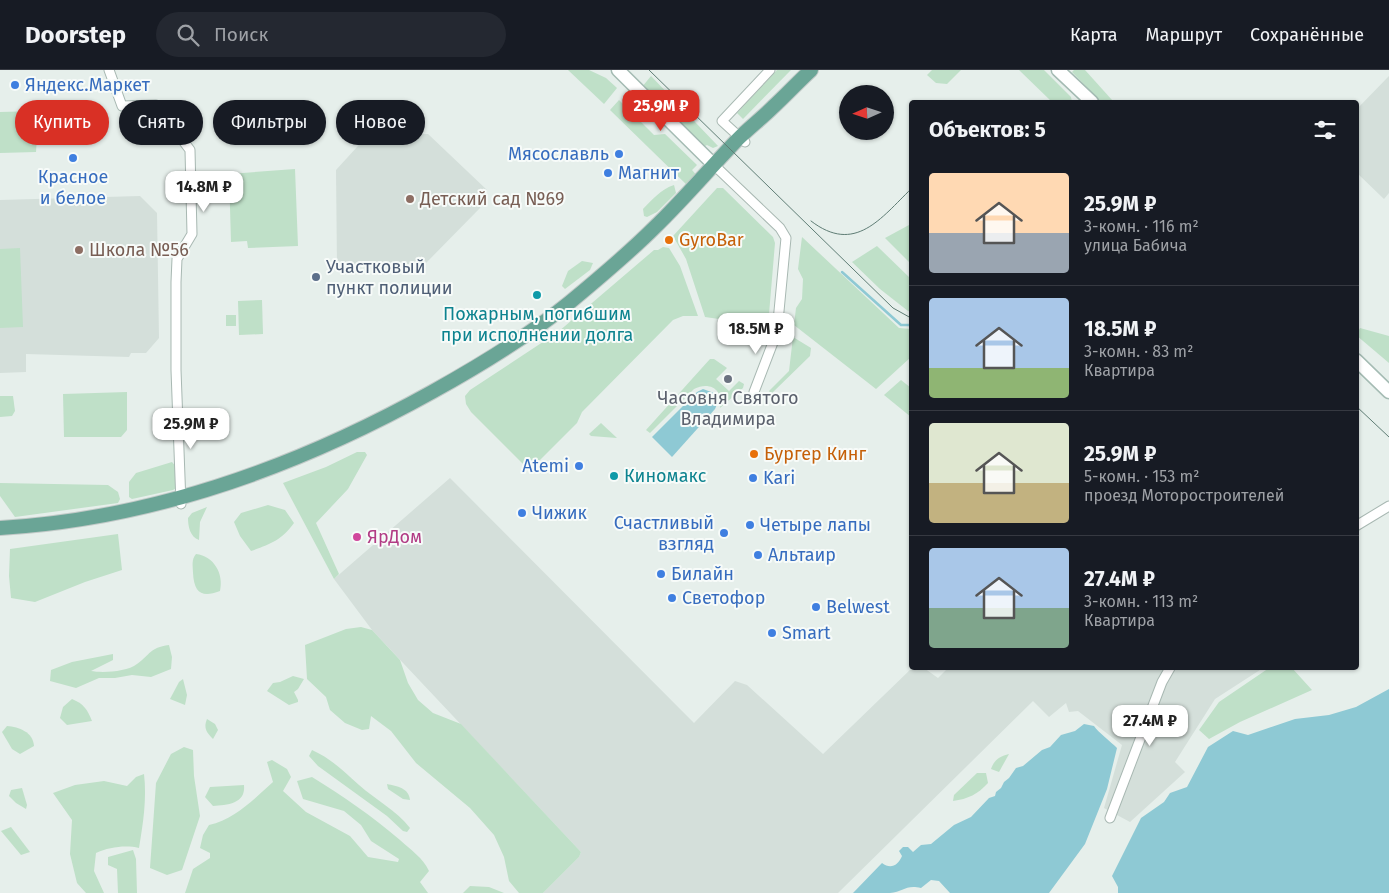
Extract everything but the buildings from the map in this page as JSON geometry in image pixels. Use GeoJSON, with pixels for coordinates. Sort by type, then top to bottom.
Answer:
{"type":"FeatureCollection","features":[{"type":"Feature","properties":{"kind":"main road"},"geometry":{"type":"LineString","coordinates":[[0,534],[68,527],[126,518],[180,501],[279,465],[322,448],[402,409],[490,358],[569,303],[656,227],[717,168],[811,70]]}},
{"type":"Feature","properties":{"kind":"main road"},"geometry":{"type":"LineString","coordinates":[[0,528],[79,519],[180,501]]}},
{"type":"Feature","properties":{"kind":"street"},"geometry":{"type":"LineString","coordinates":[[109,70],[122,106],[156,105],[190,150],[192,234],[177,259],[176,370],[180,501]]}},
{"type":"Feature","properties":{"kind":"street"},"geometry":{"type":"LineString","coordinates":[[618,70],[785,235],[786,246],[779,324],[774,344],[754,392]]}},
{"type":"Feature","properties":{"kind":"street"},"geometry":{"type":"LineString","coordinates":[[742,140],[722,121],[770,70]]}},
{"type":"Feature","properties":{"kind":"street"},"geometry":{"type":"LineString","coordinates":[[1058,70],[1090,100]]}},
{"type":"Feature","properties":{"kind":"street"},"geometry":{"type":"LineString","coordinates":[[1359,363],[1389,392]]}},
{"type":"Feature","properties":{"kind":"street"},"geometry":{"type":"LineString","coordinates":[[1359,524],[1389,506]]}},
{"type":"Feature","properties":{"kind":"street"},"geometry":{"type":"LineString","coordinates":[[1110,818],[1162,682],[1169,670]]}},
{"type":"Feature","properties":{"kind":"shaded area"},"geometry":{"type":"Polygon","coordinates":[[[1389,76],[1389,193],[1384,199],[1359,175],[1359,107],[1389,76]]]}},
{"type":"Feature","properties":{"kind":"shaded area","name":"Детский сад №69"},"geometry":{"type":"Polygon","coordinates":[[[425,134],[428,134],[487,190],[480,208],[425,264],[413,268],[337,265],[336,170],[359,145],[425,145],[425,134]]]}},
{"type":"Feature","properties":{"kind":"shaded area","name":"Школа №56"},"geometry":{"type":"Polygon","coordinates":[[[140,196],[157,213],[159,338],[146,353],[131,353],[129,357],[26,354],[26,372],[0,373],[0,200],[140,196]]]}},
{"type":"Feature","properties":{"kind":"shaded area"},"geometry":{"type":"Polygon","coordinates":[[[450,478],[694,723],[735,681],[747,685],[823,754],[910,670],[927,670],[938,678],[946,670],[1260,670],[1215,699],[1175,762],[1185,772],[1130,822],[1104,808],[1122,745],[1078,711],[1069,712],[1066,703],[1049,717],[1033,701],[838,893],[543,893],[579,857],[581,852],[372,630],[334,579],[450,478]]]}},
{"type":"Feature","properties":{"kind":"green space"},"geometry":{"type":"Polygon","coordinates":[[[568,70],[589,70],[606,78],[617,88],[604,104],[568,70]]]}},
{"type":"Feature","properties":{"kind":"green space"},"geometry":{"type":"Polygon","coordinates":[[[777,70],[791,70],[743,119],[737,113],[777,70]]]}},
{"type":"Feature","properties":{"kind":"green space"},"geometry":{"type":"Polygon","coordinates":[[[932,70],[961,70],[947,84],[936,83],[927,75],[932,70]]]}},
{"type":"Feature","properties":{"kind":"green space"},"geometry":{"type":"Polygon","coordinates":[[[1019,70],[1044,70],[1071,97],[1072,100],[1050,100],[1019,70]]]}},
{"type":"Feature","properties":{"kind":"green space"},"geometry":{"type":"Polygon","coordinates":[[[1074,70],[1085,70],[1112,100],[1099,100],[1072,72],[1074,70]]]}},
{"type":"Feature","properties":{"kind":"green space"},"geometry":{"type":"Polygon","coordinates":[[[651,76],[718,146],[713,148],[707,145],[703,147],[642,87],[651,76]]]}},
{"type":"Feature","properties":{"kind":"green space"},"geometry":{"type":"Polygon","coordinates":[[[619,100],[654,135],[665,134],[697,165],[692,170],[699,178],[690,188],[610,110],[619,100]]]}},
{"type":"Feature","properties":{"kind":"green space"},"geometry":{"type":"Polygon","coordinates":[[[0,112],[15,112],[15,145],[36,145],[36,152],[0,153],[0,112]]]}},
{"type":"Feature","properties":{"kind":"green space"},"geometry":{"type":"Polygon","coordinates":[[[295,169],[298,246],[248,248],[247,241],[231,242],[229,174],[295,169]]]}},
{"type":"Feature","properties":{"kind":"green space"},"geometry":{"type":"Polygon","coordinates":[[[674,185],[676,193],[657,212],[647,217],[644,216],[643,209],[661,192],[674,185]]]}},
{"type":"Feature","properties":{"kind":"green space"},"geometry":{"type":"Polygon","coordinates":[[[717,188],[723,188],[773,237],[775,243],[768,326],[705,317],[686,259],[673,236],[717,188]]]}},
{"type":"Feature","properties":{"kind":"green space"},"geometry":{"type":"Polygon","coordinates":[[[909,225],[909,262],[885,238],[909,225]]]}},
{"type":"Feature","properties":{"kind":"green space"},"geometry":{"type":"Polygon","coordinates":[[[802,237],[899,328],[909,329],[909,359],[876,389],[794,325],[796,308],[802,299],[803,279],[798,269],[802,237]]]}},
{"type":"Feature","properties":{"kind":"green space"},"geometry":{"type":"Polygon","coordinates":[[[877,246],[909,277],[909,311],[880,289],[852,262],[877,246]]]}},
{"type":"Feature","properties":{"kind":"green space"},"geometry":{"type":"Polygon","coordinates":[[[663,247],[669,248],[680,266],[698,316],[683,316],[673,320],[582,412],[577,423],[532,468],[528,469],[471,412],[466,404],[465,396],[470,390],[558,332],[654,250],[663,247]]]}},
{"type":"Feature","properties":{"kind":"green space"},"geometry":{"type":"Polygon","coordinates":[[[20,248],[23,327],[0,328],[0,249],[20,248]]]}},
{"type":"Feature","properties":{"kind":"green space"},"geometry":{"type":"Polygon","coordinates":[[[582,261],[593,263],[590,270],[565,289],[562,286],[568,271],[582,261]]]}},
{"type":"Feature","properties":{"kind":"green space"},"geometry":{"type":"Polygon","coordinates":[[[262,300],[263,334],[239,335],[238,301],[262,300]]]}},
{"type":"Feature","properties":{"kind":"green space"},"geometry":{"type":"Polygon","coordinates":[[[226,315],[236,315],[236,326],[226,326],[226,315]]]}},
{"type":"Feature","properties":{"kind":"green space"},"geometry":{"type":"Polygon","coordinates":[[[1360,328],[1389,336],[1389,363],[1359,338],[1360,328]]]}},
{"type":"Feature","properties":{"kind":"green space"},"geometry":{"type":"Polygon","coordinates":[[[793,337],[811,348],[810,356],[771,394],[769,391],[789,371],[793,337]]]}},
{"type":"Feature","properties":{"kind":"green space"},"geometry":{"type":"Polygon","coordinates":[[[710,359],[714,359],[727,368],[716,379],[729,391],[739,381],[744,384],[743,388],[720,408],[720,396],[714,389],[705,386],[694,389],[650,433],[646,430],[710,359]]]}},
{"type":"Feature","properties":{"kind":"green space"},"geometry":{"type":"Polygon","coordinates":[[[901,380],[909,386],[909,415],[884,395],[901,380]]]}},
{"type":"Feature","properties":{"kind":"green space"},"geometry":{"type":"Polygon","coordinates":[[[127,392],[127,430],[121,437],[64,437],[63,394],[127,392]]]}},
{"type":"Feature","properties":{"kind":"green space"},"geometry":{"type":"Polygon","coordinates":[[[0,396],[13,396],[15,411],[12,416],[0,417],[0,396]]]}},
{"type":"Feature","properties":{"kind":"green space"},"geometry":{"type":"Polygon","coordinates":[[[601,423],[617,438],[591,436],[589,434],[601,423]]]}},
{"type":"Feature","properties":{"kind":"green space"},"geometry":{"type":"Polygon","coordinates":[[[357,452],[365,452],[367,455],[348,489],[316,523],[339,574],[334,579],[283,483],[326,467],[357,452]]]}},
{"type":"Feature","properties":{"kind":"green space"},"geometry":{"type":"Polygon","coordinates":[[[172,462],[177,468],[176,488],[132,499],[129,497],[129,482],[136,473],[172,462]]]}},
{"type":"Feature","properties":{"kind":"green space"},"geometry":{"type":"Polygon","coordinates":[[[0,483],[108,485],[118,492],[120,499],[118,503],[15,517],[0,496],[0,483]]]}},
{"type":"Feature","properties":{"kind":"green space"},"geometry":{"type":"Polygon","coordinates":[[[268,505],[285,510],[294,523],[280,538],[251,551],[240,536],[234,522],[241,513],[268,505]]]}},
{"type":"Feature","properties":{"kind":"green space"},"geometry":{"type":"Polygon","coordinates":[[[207,507],[200,522],[199,540],[196,539],[189,528],[188,518],[192,513],[207,507]]]}},
{"type":"Feature","properties":{"kind":"green space"},"geometry":{"type":"Polygon","coordinates":[[[118,534],[122,570],[85,582],[35,602],[11,598],[9,576],[10,549],[118,534]]]}},
{"type":"Feature","properties":{"kind":"green space"},"geometry":{"type":"Polygon","coordinates":[[[196,554],[202,555],[213,562],[219,572],[220,591],[204,594],[197,589],[193,565],[193,559],[196,554]]]}},
{"type":"Feature","properties":{"kind":"green space"},"geometry":{"type":"Polygon","coordinates":[[[361,627],[372,630],[400,660],[408,683],[418,700],[433,713],[461,724],[581,852],[579,857],[543,893],[519,893],[509,881],[504,857],[494,835],[470,808],[416,763],[391,731],[371,716],[369,729],[362,730],[345,723],[330,710],[326,697],[307,679],[305,645],[346,629],[361,627]]]}},
{"type":"Feature","properties":{"kind":"green space"},"geometry":{"type":"Polygon","coordinates":[[[169,645],[172,657],[171,669],[151,677],[132,675],[99,678],[76,688],[50,681],[51,670],[72,662],[113,654],[113,660],[91,671],[108,672],[127,669],[133,667],[154,650],[169,645]]]}},
{"type":"Feature","properties":{"kind":"green space"},"geometry":{"type":"Polygon","coordinates":[[[1266,670],[1294,670],[1312,690],[1240,722],[1209,739],[1199,730],[1219,702],[1266,670]]]}},
{"type":"Feature","properties":{"kind":"green space"},"geometry":{"type":"Polygon","coordinates":[[[293,676],[304,679],[294,692],[298,702],[289,705],[267,691],[273,683],[293,676]]]}},
{"type":"Feature","properties":{"kind":"green space"},"geometry":{"type":"Polygon","coordinates":[[[183,679],[187,695],[185,705],[170,699],[179,682],[183,679]]]}},
{"type":"Feature","properties":{"kind":"green space"},"geometry":{"type":"Polygon","coordinates":[[[72,699],[85,707],[92,721],[67,725],[60,718],[63,707],[72,699]]]}},
{"type":"Feature","properties":{"kind":"green space"},"geometry":{"type":"Polygon","coordinates":[[[207,719],[215,724],[218,730],[213,739],[206,730],[207,719]]]}},
{"type":"Feature","properties":{"kind":"green space"},"geometry":{"type":"Polygon","coordinates":[[[7,726],[25,731],[31,737],[34,746],[20,754],[12,749],[2,732],[7,726]]]}},
{"type":"Feature","properties":{"kind":"green space"},"geometry":{"type":"Polygon","coordinates":[[[184,747],[193,750],[194,776],[200,816],[182,870],[167,875],[150,868],[156,783],[171,754],[184,747]]]}},
{"type":"Feature","properties":{"kind":"green space"},"geometry":{"type":"Polygon","coordinates":[[[312,750],[331,761],[399,816],[410,828],[407,832],[403,831],[387,816],[318,766],[309,756],[312,750]]]}},
{"type":"Feature","properties":{"kind":"green space"},"geometry":{"type":"Polygon","coordinates":[[[1009,754],[999,772],[991,769],[998,759],[1009,754]]]}},
{"type":"Feature","properties":{"kind":"green space"},"geometry":{"type":"Polygon","coordinates":[[[272,760],[287,769],[291,777],[283,791],[306,812],[350,836],[368,857],[398,862],[399,859],[371,841],[361,825],[344,811],[303,799],[297,781],[312,777],[335,791],[400,840],[420,858],[429,871],[420,882],[428,893],[185,893],[193,869],[210,858],[210,853],[200,848],[203,835],[209,825],[236,813],[273,782],[267,762],[272,760]]]}},
{"type":"Feature","properties":{"kind":"green space"},"geometry":{"type":"Polygon","coordinates":[[[977,773],[986,773],[988,783],[972,795],[953,801],[954,795],[977,773]]]}},
{"type":"Feature","properties":{"kind":"green space"},"geometry":{"type":"Polygon","coordinates":[[[144,774],[145,802],[139,848],[118,847],[96,853],[94,871],[104,893],[86,893],[77,883],[70,854],[72,820],[53,793],[75,785],[104,781],[127,786],[136,777],[144,774]]]}},
{"type":"Feature","properties":{"kind":"green space"},"geometry":{"type":"Polygon","coordinates":[[[387,784],[405,790],[410,800],[403,799],[388,789],[387,784]]]}},
{"type":"Feature","properties":{"kind":"green space"},"geometry":{"type":"Polygon","coordinates":[[[244,785],[244,791],[239,800],[229,804],[213,806],[205,797],[210,787],[244,785]]]}},
{"type":"Feature","properties":{"kind":"green space"},"geometry":{"type":"Polygon","coordinates":[[[22,788],[27,805],[26,809],[9,796],[11,790],[22,788]]]}},
{"type":"Feature","properties":{"kind":"green space"},"geometry":{"type":"Polygon","coordinates":[[[11,827],[30,852],[21,855],[1,831],[11,827]]]}},
{"type":"Feature","properties":{"kind":"green space"},"geometry":{"type":"Polygon","coordinates":[[[133,850],[136,859],[137,893],[118,893],[117,869],[108,865],[108,857],[133,850]]]}},
{"type":"Feature","properties":{"kind":"green space"},"geometry":{"type":"Polygon","coordinates":[[[470,886],[489,887],[504,893],[463,893],[470,886]]]}},
{"type":"Feature","properties":{"kind":"water"},"geometry":{"type":"Polygon","coordinates":[[[703,389],[714,393],[717,405],[672,457],[652,437],[697,392],[703,389]]]}},
{"type":"Feature","properties":{"kind":"water"},"geometry":{"type":"Polygon","coordinates":[[[1389,689],[1389,893],[1118,893],[1118,887],[1112,876],[1141,818],[1164,802],[1170,793],[1187,787],[1208,747],[1233,731],[1248,735],[1295,719],[1329,715],[1356,707],[1389,689]]]}},
{"type":"Feature","properties":{"kind":"water"},"geometry":{"type":"Polygon","coordinates":[[[1084,724],[1094,726],[1117,748],[1107,789],[1085,844],[1049,893],[950,893],[939,881],[931,880],[921,888],[912,887],[890,893],[853,893],[882,863],[894,866],[902,856],[899,851],[903,847],[908,847],[913,852],[921,845],[931,844],[954,825],[971,817],[989,798],[995,796],[996,792],[1016,768],[1023,766],[1042,750],[1050,747],[1061,735],[1075,731],[1084,724]]]}},
{"type":"Feature","properties":{"kind":"waterway"},"geometry":{"type":"LineString","coordinates":[[842,272],[901,325],[909,325]]}},
{"type":"Feature","properties":{"kind":"tram line"},"geometry":{"type":"LineString","coordinates":[[649,70],[893,308],[909,317]]}},
{"type":"Feature","properties":{"kind":"tram line"},"geometry":{"type":"LineString","coordinates":[[811,221],[827,231],[841,234],[854,233],[866,229],[878,221],[909,191]]}},
{"type":"Feature","properties":{"kind":"tram line"},"geometry":{"type":"LineString","coordinates":[[1359,409],[1389,437]]}},
{"type":"Feature","properties":{"kind":"place","name":"Яндекс.Маркет"},"geometry":{"type":"Point","coordinates":[15,85]}},
{"type":"Feature","properties":{"kind":"place","name":"Мясославль"},"geometry":{"type":"Point","coordinates":[619,154]}},
{"type":"Feature","properties":{"kind":"place","name":"Красное и белое"},"geometry":{"type":"Point","coordinates":[73,158]}},
{"type":"Feature","properties":{"kind":"place","name":"Магнит"},"geometry":{"type":"Point","coordinates":[608,173]}},
{"type":"Feature","properties":{"kind":"place","name":"Детский сад №69"},"geometry":{"type":"Point","coordinates":[410,199]}},
{"type":"Feature","properties":{"kind":"place","name":"GyroBar"},"geometry":{"type":"Point","coordinates":[669,240]}},
{"type":"Feature","properties":{"kind":"place","name":"Школа №56"},"geometry":{"type":"Point","coordinates":[79,250]}},
{"type":"Feature","properties":{"kind":"place","name":"Участковый пункт полиции"},"geometry":{"type":"Point","coordinates":[316,277]}},
{"type":"Feature","properties":{"kind":"place","name":"Пожарным, погибшим при исполнении долга"},"geometry":{"type":"Point","coordinates":[537,295]}},
{"type":"Feature","properties":{"kind":"place","name":"Часовня Святого Владимира"},"geometry":{"type":"Point","coordinates":[728,379]}},
{"type":"Feature","properties":{"kind":"place","name":"Бургер Кинг"},"geometry":{"type":"Point","coordinates":[754,454]}},
{"type":"Feature","properties":{"kind":"place","name":"Atemi"},"geometry":{"type":"Point","coordinates":[579,466]}},
{"type":"Feature","properties":{"kind":"place","name":"Киномакс"},"geometry":{"type":"Point","coordinates":[614,476]}},
{"type":"Feature","properties":{"kind":"place","name":"Kari"},"geometry":{"type":"Point","coordinates":[753,478]}},
{"type":"Feature","properties":{"kind":"place","name":"Чижик"},"geometry":{"type":"Point","coordinates":[522,513]}},
{"type":"Feature","properties":{"kind":"place","name":"Четыре лапы"},"geometry":{"type":"Point","coordinates":[750,525]}},
{"type":"Feature","properties":{"kind":"place","name":"Счастливый взгляд"},"geometry":{"type":"Point","coordinates":[724,533]}},
{"type":"Feature","properties":{"kind":"place","name":"ЯрДом"},"geometry":{"type":"Point","coordinates":[357,537]}},
{"type":"Feature","properties":{"kind":"place","name":"Альтаир"},"geometry":{"type":"Point","coordinates":[758,555]}},
{"type":"Feature","properties":{"kind":"place","name":"Билайн"},"geometry":{"type":"Point","coordinates":[661,574]}},
{"type":"Feature","properties":{"kind":"place","name":"Светофор"},"geometry":{"type":"Point","coordinates":[672,598]}},
{"type":"Feature","properties":{"kind":"place","name":"Belwest"},"geometry":{"type":"Point","coordinates":[816,607]}},
{"type":"Feature","properties":{"kind":"place","name":"Smart"},"geometry":{"type":"Point","coordinates":[772,633]}}]}
